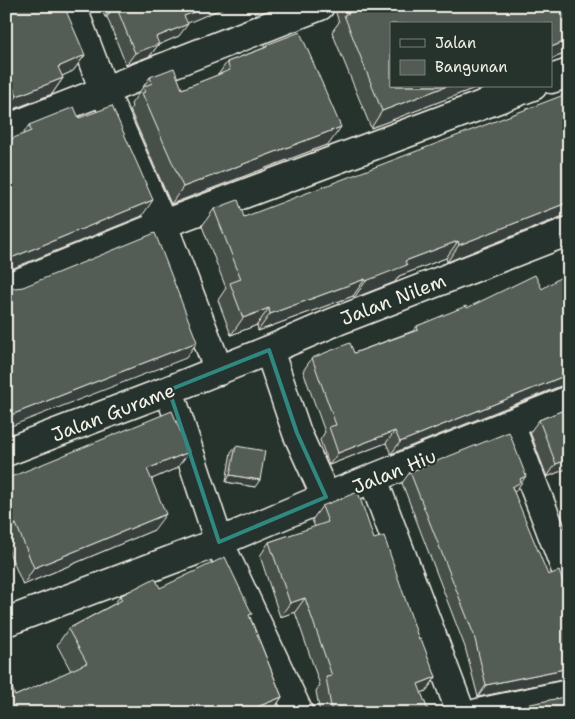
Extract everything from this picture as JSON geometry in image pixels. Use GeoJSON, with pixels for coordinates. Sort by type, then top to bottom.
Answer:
{"type":"FeatureCollection","features":[{"type":"Feature","properties":{"kind":"street"},"geometry":{"type":"LineString","coordinates":[[72,6],[104,91],[163,225],[219,371]]}},
{"type":"Feature","properties":{"kind":"street"},"geometry":{"type":"LineString","coordinates":[[6,130],[320,6]]}},
{"type":"Feature","properties":{"kind":"street"},"geometry":{"type":"LineString","coordinates":[[552,79],[569,73]]}},
{"type":"Feature","properties":{"kind":"street"},"geometry":{"type":"LineString","coordinates":[[6,288],[163,225],[528,88]]}},
{"type":"Feature","properties":{"kind":"street","name":"Jalan Nilem"},"geometry":{"type":"LineString","coordinates":[[219,371],[332,323],[569,232]]}},
{"type":"Feature","properties":{"kind":"street"},"geometry":{"type":"LineString","coordinates":[[269,350],[297,433],[326,497]]}},
{"type":"Feature","properties":{"kind":"street","name":"Jalan Gurame"},"geometry":{"type":"LineString","coordinates":[[6,452],[219,371]]}},
{"type":"Feature","properties":{"kind":"street"},"geometry":{"type":"LineString","coordinates":[[169,390],[219,542],[299,713]]}},
{"type":"Feature","properties":{"kind":"street","name":"Jalan Hiu"},"geometry":{"type":"LineString","coordinates":[[219,542],[569,400]]}},
{"type":"Feature","properties":{"kind":"street"},"geometry":{"type":"LineString","coordinates":[[510,424],[569,578]]}},
{"type":"Feature","properties":{"kind":"street"},"geometry":{"type":"LineString","coordinates":[[373,479],[462,713]]}},
{"type":"Feature","properties":{"kind":"street"},"geometry":{"type":"LineString","coordinates":[[6,622],[219,542]]}},
{"type":"Feature","properties":{"kind":"street"},"geometry":{"type":"LineString","coordinates":[[478,713],[569,694]]}},
{"type":"Feature","properties":{"kind":"highlighted area"},"geometry":{"type":"Polygon","coordinates":[[[269,350],[297,433],[326,497],[219,542],[169,390],[269,350]]]}},
{"type":"Feature","properties":{"kind":"building"},"geometry":{"type":"Polygon","coordinates":[[[6,6],[64,6],[85,55],[58,67],[63,78],[17,96],[6,72],[6,6]]]}},
{"type":"Feature","properties":{"kind":"building"},"geometry":{"type":"Polygon","coordinates":[[[116,6],[208,6],[184,16],[188,24],[156,37],[159,44],[135,53],[116,6]]]}},
{"type":"Feature","properties":{"kind":"building"},"geometry":{"type":"Polygon","coordinates":[[[352,6],[569,6],[569,40],[552,47],[552,22],[390,22],[390,88],[442,88],[382,111],[344,15],[354,11],[352,6]]]}},
{"type":"Feature","properties":{"kind":"building"},"geometry":{"type":"Polygon","coordinates":[[[300,32],[341,127],[183,187],[142,93],[145,92],[143,87],[152,83],[150,77],[174,68],[182,89],[230,70],[227,62],[300,32]]]}},
{"type":"Feature","properties":{"kind":"building"},"geometry":{"type":"Polygon","coordinates":[[[569,93],[569,202],[459,245],[458,241],[405,261],[407,265],[366,281],[365,279],[270,314],[269,308],[243,318],[230,283],[241,279],[214,209],[238,200],[244,217],[569,93]]]}},
{"type":"Feature","properties":{"kind":"building"},"geometry":{"type":"Polygon","coordinates":[[[112,106],[153,200],[11,258],[6,262],[6,141],[31,131],[29,125],[74,107],[79,118],[112,106]]]}},
{"type":"Feature","properties":{"kind":"building"},"geometry":{"type":"Polygon","coordinates":[[[155,233],[197,342],[6,417],[6,282],[15,288],[23,287],[155,233]]]}},
{"type":"Feature","properties":{"kind":"building"},"geometry":{"type":"Polygon","coordinates":[[[569,272],[569,374],[400,442],[395,431],[338,453],[329,427],[336,425],[312,358],[350,343],[354,353],[418,330],[417,326],[466,306],[467,308],[535,275],[542,289],[569,272]]]}},
{"type":"Feature","properties":{"kind":"building"},"geometry":{"type":"Polygon","coordinates":[[[569,408],[569,459],[556,464],[539,420],[569,408]]]}},
{"type":"Feature","properties":{"kind":"building"},"geometry":{"type":"Polygon","coordinates":[[[172,411],[189,452],[147,469],[166,514],[34,568],[16,524],[6,527],[6,479],[172,411]]]}},
{"type":"Feature","properties":{"kind":"building"},"geometry":{"type":"Polygon","coordinates":[[[509,432],[526,476],[520,479],[521,482],[512,487],[548,575],[559,571],[569,598],[569,668],[486,685],[474,635],[410,472],[509,432]]]}},
{"type":"Feature","properties":{"kind":"building"},"geometry":{"type":"Polygon","coordinates":[[[236,446],[265,451],[260,480],[230,475],[236,446]]]}},
{"type":"Feature","properties":{"kind":"building"},"geometry":{"type":"Polygon","coordinates":[[[358,492],[374,539],[384,536],[419,640],[421,639],[436,677],[418,684],[429,713],[332,713],[326,677],[332,676],[305,598],[290,603],[269,542],[328,522],[322,506],[358,492]]]}},
{"type":"Feature","properties":{"kind":"building"},"geometry":{"type":"Polygon","coordinates":[[[225,557],[252,614],[249,615],[282,697],[242,713],[6,713],[6,671],[15,696],[87,663],[68,629],[122,600],[120,596],[155,578],[160,588],[225,557]]]}},
{"type":"Feature","properties":{"kind":"building"},"geometry":{"type":"Polygon","coordinates":[[[569,696],[569,713],[497,713],[497,711],[569,696]]]}}]}
